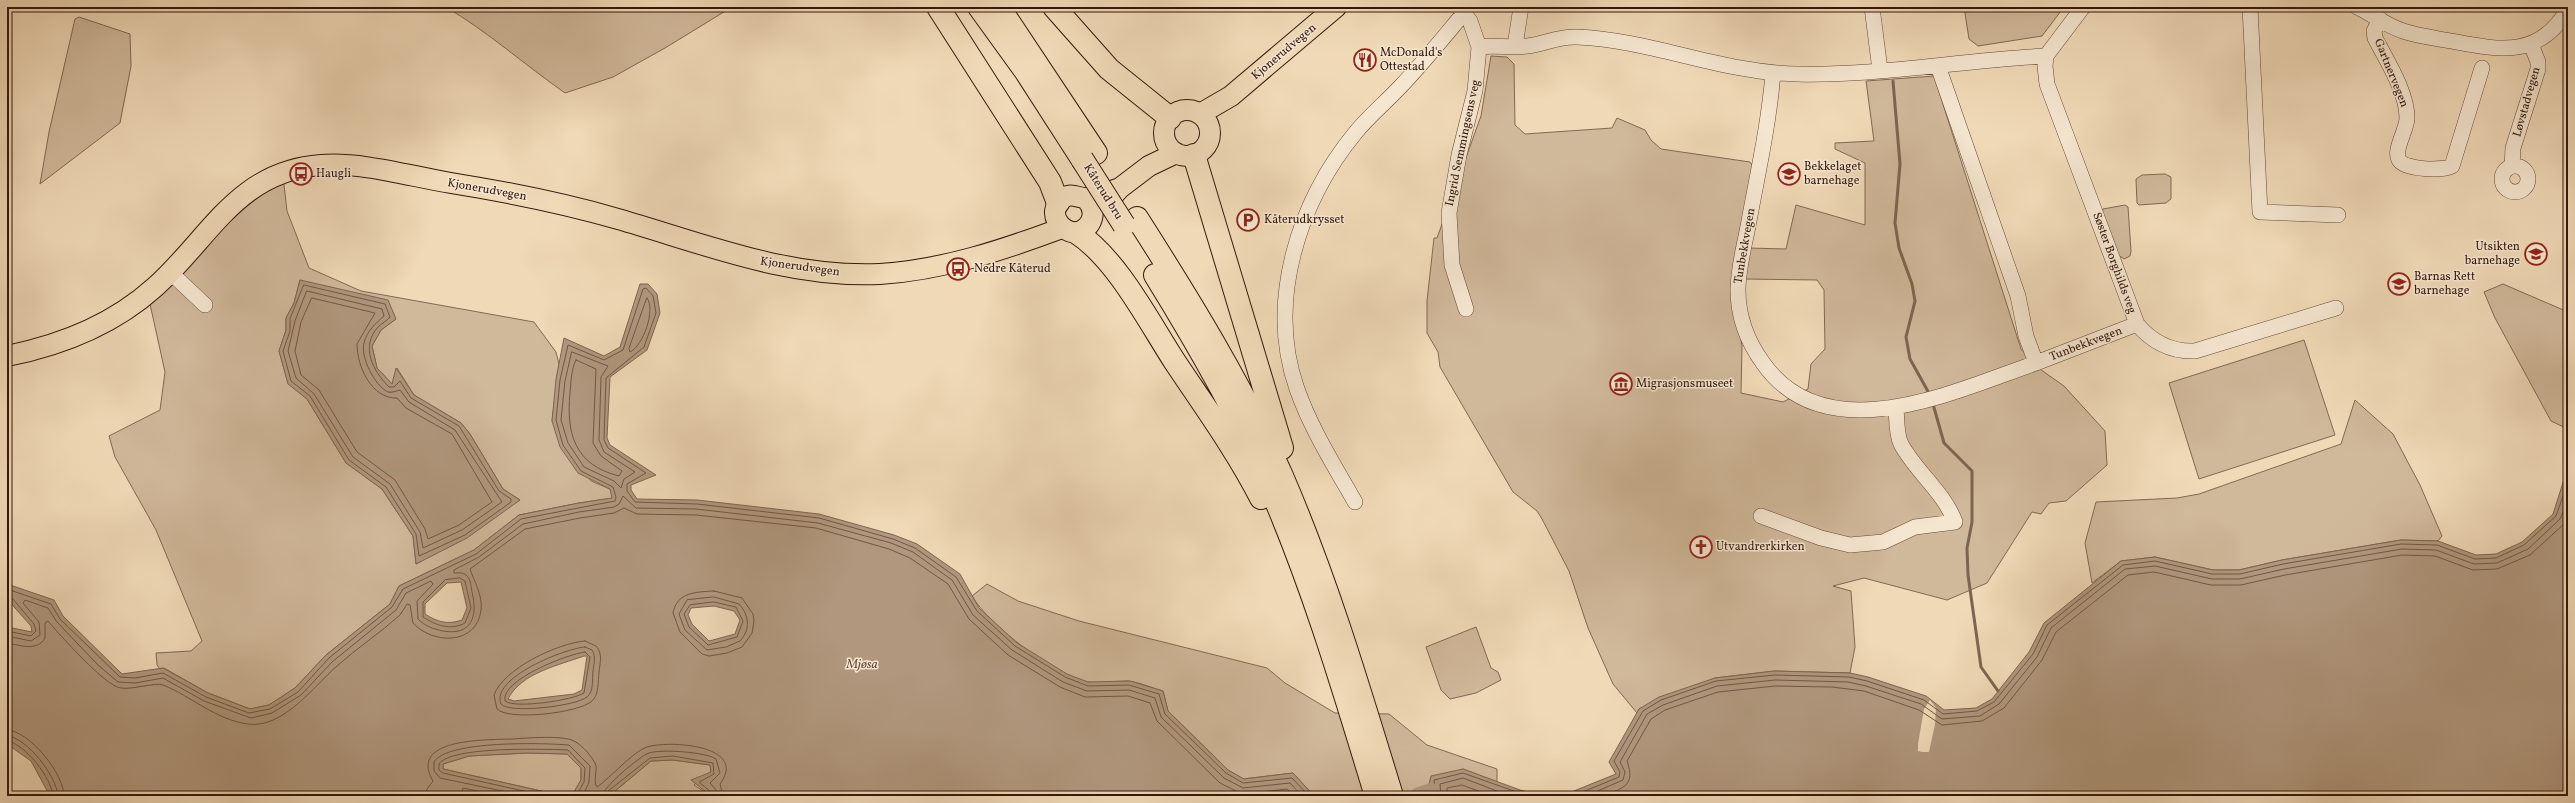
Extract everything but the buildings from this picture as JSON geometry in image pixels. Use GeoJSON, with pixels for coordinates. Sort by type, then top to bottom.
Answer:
{"type":"FeatureCollection","features":[{"type":"Feature","properties":{"kind":"highway"},"geometry":{"type":"LineString","coordinates":[[938,7],[1050,182],[1063,220],[1098,249],[1118,274],[1244,468],[1308,560],[1345,644],[1377,783],[1392,796]]}},
{"type":"Feature","properties":{"kind":"highway"},"geometry":{"type":"LineString","coordinates":[[980,7],[1089,156]]}},
{"type":"Feature","properties":{"kind":"highway"},"geometry":{"type":"LineString","coordinates":[[999,7],[1089,156]]}},
{"type":"Feature","properties":{"kind":"highway"},"geometry":{"type":"LineString","coordinates":[[1054,7],[1109,69],[1170,118]]}},
{"type":"Feature","properties":{"kind":"highway"},"geometry":{"type":"LineString","coordinates":[[1178,149],[1293,480],[1308,560]]}},
{"type":"Feature","properties":{"kind":"highway","name":"Kåterud bru"},"geometry":{"type":"LineString","coordinates":[[1089,156],[1130,222],[1209,335],[1244,397],[1281,475],[1308,560]]}},
{"type":"Feature","properties":{"kind":"main road","name":"Kjonerudvegen"},"geometry":{"type":"LineString","coordinates":[[1090,207],[1120,188],[1149,166],[1178,149],[1207,145],[1210,132],[1204,119],[1336,7]]}},
{"type":"Feature","properties":{"kind":"main road"},"geometry":{"type":"LineString","coordinates":[[1178,149],[1164,132],[1170,118],[1175,114],[1188,110],[1204,119]]}},
{"type":"Feature","properties":{"kind":"main road","name":"Kjonerudvegen"},"geometry":{"type":"LineString","coordinates":[[7,356],[56,344],[96,327],[137,302],[170,272],[219,216],[247,192],[281,174],[318,165],[345,166],[386,172],[537,198],[620,219],[746,259],[804,270],[876,274],[919,270],[968,259],[1017,243],[1063,220],[1088,226],[1090,207]]}},
{"type":"Feature","properties":{"kind":"main road","name":"Kjonerudvegen"},"geometry":{"type":"LineString","coordinates":[[1063,220],[1065,197],[1074,194],[1090,207]]}},
{"type":"Feature","properties":{"kind":"street"},"geometry":{"type":"LineString","coordinates":[[1515,46],[1521,7]]}},
{"type":"Feature","properties":{"kind":"street"},"geometry":{"type":"LineString","coordinates":[[1872,7],[1880,70]]}},
{"type":"Feature","properties":{"kind":"street"},"geometry":{"type":"LineString","coordinates":[[1479,47],[1528,46],[1556,38],[1576,37],[1636,45],[1746,70],[1773,73],[1797,74],[1880,70],[2046,56],[2083,7]]}},
{"type":"Feature","properties":{"kind":"street"},"geometry":{"type":"LineString","coordinates":[[2250,7],[2260,212],[2338,216]]}},
{"type":"Feature","properties":{"kind":"street","name":"Gartnervegen"},"geometry":{"type":"LineString","coordinates":[[2357,7],[2404,31],[2494,49],[2515,49],[2531,44]]}},
{"type":"Feature","properties":{"kind":"street"},"geometry":{"type":"LineString","coordinates":[[2531,44],[2556,28],[2568,9]]}},
{"type":"Feature","properties":{"kind":"street","name":"Ingrid Semmingsens veg"},"geometry":{"type":"LineString","coordinates":[[1355,502],[1324,448],[1297,388],[1287,341],[1286,316],[1289,270],[1296,242],[1306,217],[1333,165],[1356,132],[1402,85],[1461,10],[1470,20],[1479,47],[1475,91],[1459,155],[1449,213],[1452,265],[1466,309]]}},
{"type":"Feature","properties":{"kind":"street","name":"Gartnervegen"},"geometry":{"type":"LineString","coordinates":[[2380,19],[2374,31],[2375,38],[2400,89],[2406,110],[2407,120],[2398,155],[2400,161],[2405,165],[2440,169],[2452,166],[2482,68]]}},
{"type":"Feature","properties":{"kind":"street","name":"Løvstadvegen"},"geometry":{"type":"LineString","coordinates":[[2512,166],[2513,148],[2538,69],[2538,62],[2531,44]]}},
{"type":"Feature","properties":{"kind":"street","name":"Søster Borghilds veg"},"geometry":{"type":"LineString","coordinates":[[2046,56],[2045,66],[2050,94],[2137,324],[2146,335],[2160,344],[2184,352],[2195,351],[2336,308]]}},
{"type":"Feature","properties":{"kind":"street","name":"Tunbekkvegen"},"geometry":{"type":"LineString","coordinates":[[1938,66],[2018,296],[2026,336],[2036,363]]}},
{"type":"Feature","properties":{"kind":"street","name":"Tunbekkvegen"},"geometry":{"type":"LineString","coordinates":[[1773,73],[1766,132],[1739,277],[1738,302],[1743,326],[1754,349],[1772,375],[1790,392],[1825,406],[1844,408],[1877,410],[1917,404],[2036,363],[2137,324]]}},
{"type":"Feature","properties":{"kind":"street"},"geometry":{"type":"LineString","coordinates":[[170,272],[205,305]]}},
{"type":"Feature","properties":{"kind":"street"},"geometry":{"type":"LineString","coordinates":[[1761,516],[1821,538],[1850,545],[1883,542],[1915,527],[1955,522],[1949,506],[1927,481],[1901,443],[1896,407]]}},
{"type":"Feature","properties":{"kind":"shaded area"},"geometry":{"type":"Polygon","coordinates":[[[446,7],[732,7],[665,48],[613,77],[565,93],[477,27],[446,7]]]}},
{"type":"Feature","properties":{"kind":"shaded area"},"geometry":{"type":"Polygon","coordinates":[[[1748,7],[1830,7],[1807,10],[1749,11],[1748,7]]]}},
{"type":"Feature","properties":{"kind":"shaded area"},"geometry":{"type":"Polygon","coordinates":[[[1964,7],[2064,7],[2042,36],[1978,46],[1969,39],[1964,7]]]}},
{"type":"Feature","properties":{"kind":"shaded area"},"geometry":{"type":"Polygon","coordinates":[[[79,17],[130,34],[131,66],[120,123],[40,184],[49,132],[75,19],[79,17]]]}},
{"type":"Feature","properties":{"kind":"shaded area"},"geometry":{"type":"Polygon","coordinates":[[[1491,56],[1507,57],[1514,64],[1515,125],[1525,134],[1612,128],[1617,118],[1645,130],[1651,140],[1661,149],[1750,162],[1754,168],[1732,285],[1742,346],[1741,393],[1783,402],[1808,389],[1811,364],[1825,349],[1824,290],[1817,280],[1744,279],[1748,248],[1786,249],[1796,205],[1865,225],[1865,163],[1835,149],[1835,143],[1874,141],[1866,81],[1934,76],[2021,349],[2037,367],[2064,386],[2105,431],[2107,465],[2066,501],[2049,503],[2041,514],[2032,512],[1987,583],[1947,600],[1864,578],[1833,586],[1851,591],[1855,647],[1850,673],[1775,671],[1715,678],[1639,709],[1637,713],[1613,684],[1588,628],[1569,571],[1542,519],[1537,511],[1513,492],[1440,367],[1438,352],[1427,333],[1427,301],[1434,238],[1437,238],[1481,116],[1491,56]]]}},
{"type":"Feature","properties":{"kind":"shaded area"},"geometry":{"type":"Polygon","coordinates":[[[2165,174],[2171,177],[2171,199],[2166,203],[2139,205],[2137,203],[2136,179],[2142,175],[2165,174]]]}},
{"type":"Feature","properties":{"kind":"shaded area"},"geometry":{"type":"Polygon","coordinates":[[[283,176],[287,211],[309,268],[361,291],[534,322],[556,352],[559,364],[552,421],[591,481],[610,489],[613,498],[519,515],[474,550],[399,586],[390,604],[326,655],[295,688],[269,705],[250,709],[208,693],[164,668],[160,669],[157,665],[156,653],[191,651],[202,641],[156,530],[115,457],[109,436],[160,410],[165,372],[148,295],[208,231],[283,176]],[[300,280],[294,303],[286,318],[286,330],[279,351],[288,383],[307,399],[346,463],[382,489],[413,536],[416,564],[520,500],[503,489],[470,434],[461,423],[414,395],[397,368],[392,384],[377,368],[372,346],[381,330],[396,319],[300,280]]]}},
{"type":"Feature","properties":{"kind":"shaded area"},"geometry":{"type":"Polygon","coordinates":[[[2125,205],[2128,207],[2131,251],[2130,256],[2124,259],[2118,255],[2102,212],[2103,209],[2125,205]]]}},
{"type":"Feature","properties":{"kind":"shaded area"},"geometry":{"type":"Polygon","coordinates":[[[2503,284],[2568,312],[2568,429],[2551,421],[2495,318],[2484,292],[2503,284]]]}},
{"type":"Feature","properties":{"kind":"shaded area"},"geometry":{"type":"Polygon","coordinates":[[[2304,340],[2335,435],[2199,479],[2169,383],[2304,340]]]}},
{"type":"Feature","properties":{"kind":"shaded area"},"geometry":{"type":"Polygon","coordinates":[[[2355,400],[2393,434],[2420,485],[2442,536],[2438,541],[2401,540],[2282,560],[2239,570],[2213,570],[2155,557],[2121,561],[2092,583],[2085,543],[2096,502],[2177,498],[2199,494],[2341,444],[2355,400]]]}},
{"type":"Feature","properties":{"kind":"shaded area"},"geometry":{"type":"Polygon","coordinates":[[[987,584],[1018,601],[1079,621],[1267,668],[1285,683],[1335,713],[1389,714],[1427,745],[1497,769],[1497,782],[1463,769],[1429,784],[1432,796],[1314,796],[1293,773],[1243,779],[1228,770],[1168,711],[1163,691],[1128,681],[1103,683],[1088,682],[1058,670],[1024,647],[993,621],[980,608],[972,596],[987,584]]]}},
{"type":"Feature","properties":{"kind":"shaded area"},"geometry":{"type":"Polygon","coordinates":[[[1476,627],[1491,668],[1498,672],[1501,680],[1476,693],[1450,699],[1441,690],[1426,647],[1476,627]]]}},
{"type":"Feature","properties":{"kind":"shaded area"},"geometry":{"type":"Polygon","coordinates":[[[527,753],[567,754],[581,768],[581,780],[574,792],[559,795],[443,769],[443,764],[469,756],[527,753]]]}},
{"type":"Feature","properties":{"kind":"shaded area"},"geometry":{"type":"Polygon","coordinates":[[[673,760],[710,765],[711,771],[694,785],[711,796],[609,796],[651,761],[673,760]]]}},
{"type":"Feature","properties":{"kind":"water"},"geometry":{"type":"Polygon","coordinates":[[[300,280],[388,300],[396,319],[381,330],[372,346],[377,368],[392,384],[396,368],[414,395],[461,423],[470,434],[503,489],[520,500],[467,538],[416,564],[413,536],[382,489],[346,463],[307,399],[288,384],[279,351],[286,330],[286,318],[294,303],[300,280]]]}},
{"type":"Feature","properties":{"kind":"water","name":"Mjøsa"},"geometry":{"type":"Polygon","coordinates":[[[640,284],[648,284],[657,294],[660,313],[647,350],[610,377],[607,438],[610,445],[656,475],[631,485],[631,490],[637,499],[697,500],[819,514],[894,535],[917,544],[960,574],[979,608],[1017,643],[1067,674],[1088,682],[1130,681],[1163,691],[1168,711],[1228,770],[1244,779],[1293,773],[1314,796],[711,796],[691,780],[711,772],[710,765],[673,760],[651,761],[609,796],[457,796],[442,793],[438,796],[50,796],[31,761],[7,744],[7,627],[32,632],[31,626],[7,599],[7,584],[54,600],[63,616],[122,674],[163,668],[208,693],[250,709],[269,705],[295,688],[326,655],[390,604],[399,586],[474,550],[519,515],[612,498],[610,489],[578,473],[560,447],[552,421],[556,379],[564,338],[604,356],[620,347],[640,284]],[[461,582],[447,583],[425,604],[425,614],[443,622],[457,622],[462,620],[467,608],[461,582]],[[714,606],[691,608],[688,615],[692,624],[709,641],[735,634],[740,620],[734,611],[714,606]],[[587,656],[552,667],[531,676],[514,690],[508,699],[514,701],[574,694],[582,690],[587,656]],[[527,753],[469,756],[443,764],[443,769],[559,795],[574,792],[581,780],[581,768],[567,754],[527,753]]]}},
{"type":"Feature","properties":{"kind":"water"},"geometry":{"type":"Polygon","coordinates":[[[2568,467],[2568,796],[1547,796],[1569,793],[1616,774],[1609,762],[1639,709],[1659,697],[1715,678],[1774,671],[1850,673],[1868,677],[1926,696],[1944,710],[1976,708],[1992,699],[2029,652],[2044,623],[2121,561],[2155,557],[2213,570],[2239,570],[2282,560],[2401,540],[2438,541],[2476,555],[2496,554],[2522,542],[2553,514],[2568,467]]]}},
{"type":"Feature","properties":{"kind":"water"},"geometry":{"type":"Polygon","coordinates":[[[1463,769],[1520,790],[1545,796],[1432,796],[1429,784],[1431,776],[1463,769]]]}},
{"type":"Feature","properties":{"kind":"pier"},"geometry":{"type":"Polygon","coordinates":[[[1930,700],[1936,708],[1935,724],[1929,752],[1922,752],[1918,751],[1918,744],[1924,709],[1930,700]]]}},
{"type":"Feature","properties":{"kind":"waterway"},"geometry":{"type":"LineString","coordinates":[[1893,81],[1900,164],[1895,223],[1899,248],[1912,284],[1915,301],[1906,337],[1910,359],[1930,395]]}},
{"type":"Feature","properties":{"kind":"waterway"},"geometry":{"type":"LineString","coordinates":[[1933,404],[1944,443],[1972,471],[1972,522],[1967,548],[1968,575],[1981,667],[1998,691]]}},
{"type":"Feature","properties":{"kind":"waterway"},"geometry":{"type":"LineString","coordinates":[[1419,796],[1431,792]]}},
{"type":"Feature","properties":{"kind":"place","name":"McDonald's Ottestad"},"geometry":{"type":"Point","coordinates":[1365,60]}},
{"type":"Feature","properties":{"kind":"place","name":"Haugli"},"geometry":{"type":"Point","coordinates":[301,174]}},
{"type":"Feature","properties":{"kind":"place","name":"Bekkelaget barnehage"},"geometry":{"type":"Point","coordinates":[1789,174]}},
{"type":"Feature","properties":{"kind":"place","name":"Kåterudkrysset"},"geometry":{"type":"Point","coordinates":[1248,220]}},
{"type":"Feature","properties":{"kind":"place","name":"Utsikten barnehage"},"geometry":{"type":"Point","coordinates":[2536,254]}},
{"type":"Feature","properties":{"kind":"place","name":"Nedre Kåterud"},"geometry":{"type":"Point","coordinates":[958,269]}},
{"type":"Feature","properties":{"kind":"place","name":"Barnas Rett barnehage"},"geometry":{"type":"Point","coordinates":[2399,284]}},
{"type":"Feature","properties":{"kind":"place","name":"Migrasjonsmuseet"},"geometry":{"type":"Point","coordinates":[1621,384]}},
{"type":"Feature","properties":{"kind":"place","name":"Utvandrerkirken"},"geometry":{"type":"Point","coordinates":[1701,547]}}]}
